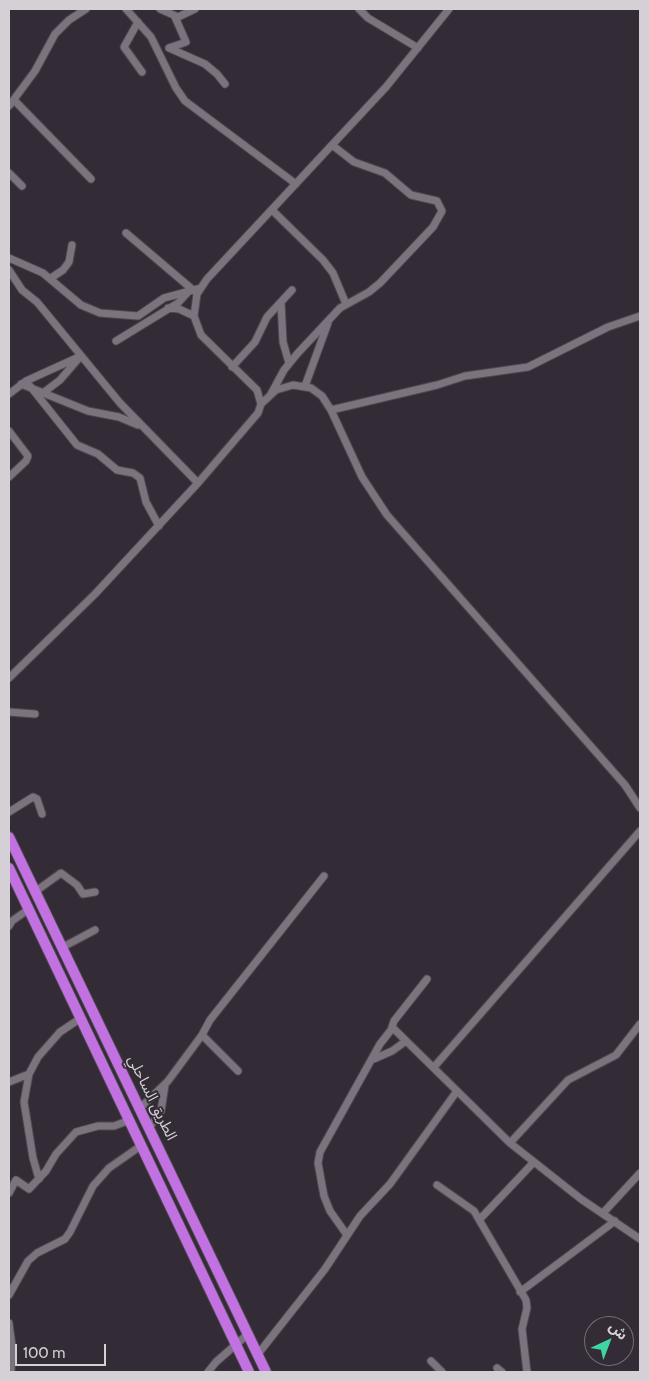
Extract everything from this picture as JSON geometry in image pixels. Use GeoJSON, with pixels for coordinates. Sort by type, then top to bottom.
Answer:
{"type":"FeatureCollection","features":[{"type":"Feature","properties":{"kind":"highway","name":"الطريق الساحلي"},"geometry":{"type":"LineString","coordinates":[[9,837],[266,1372]]}},
{"type":"Feature","properties":{"kind":"highway","name":"الطريق الساحلي"},"geometry":{"type":"LineString","coordinates":[[9,868],[249,1372]]}},
{"type":"Feature","properties":{"kind":"street"},"geometry":{"type":"LineString","coordinates":[[9,106],[35,71],[56,34],[69,20],[86,9]]}},
{"type":"Feature","properties":{"kind":"street"},"geometry":{"type":"LineString","coordinates":[[126,9],[159,51],[176,88],[185,101],[296,184]]}},
{"type":"Feature","properties":{"kind":"street"},"geometry":{"type":"LineString","coordinates":[[159,51],[186,42],[175,17],[160,9]]}},
{"type":"Feature","properties":{"kind":"street"},"geometry":{"type":"LineString","coordinates":[[175,17],[196,9]]}},
{"type":"Feature","properties":{"kind":"street"},"geometry":{"type":"LineString","coordinates":[[360,9],[368,18],[418,48]]}},
{"type":"Feature","properties":{"kind":"street"},"geometry":{"type":"LineString","coordinates":[[116,341],[178,303],[194,289],[272,210],[332,145],[418,48],[449,9]]}},
{"type":"Feature","properties":{"kind":"street"},"geometry":{"type":"LineString","coordinates":[[138,22],[124,47],[142,72]]}},
{"type":"Feature","properties":{"kind":"street"},"geometry":{"type":"LineString","coordinates":[[169,48],[205,64],[217,74],[224,84]]}},
{"type":"Feature","properties":{"kind":"street"},"geometry":{"type":"LineString","coordinates":[[14,100],[91,179]]}},
{"type":"Feature","properties":{"kind":"street"},"geometry":{"type":"LineString","coordinates":[[271,394],[290,363],[329,320],[346,304],[369,292],[380,282],[433,227],[442,211],[437,201],[411,195],[385,173],[354,162],[332,145]]}},
{"type":"Feature","properties":{"kind":"street"},"geometry":{"type":"LineString","coordinates":[[9,173],[22,186]]}},
{"type":"Feature","properties":{"kind":"street"},"geometry":{"type":"LineString","coordinates":[[272,210],[324,260],[333,274],[346,304]]}},
{"type":"Feature","properties":{"kind":"street"},"geometry":{"type":"LineString","coordinates":[[126,233],[194,289],[194,316],[204,340],[257,390],[260,404]]}},
{"type":"Feature","properties":{"kind":"street"},"geometry":{"type":"LineString","coordinates":[[51,278],[63,270],[69,262],[72,245]]}},
{"type":"Feature","properties":{"kind":"street"},"geometry":{"type":"LineString","coordinates":[[9,258],[27,264],[51,278],[75,301],[87,309],[130,317],[141,314],[164,298],[194,289]]}},
{"type":"Feature","properties":{"kind":"street"},"geometry":{"type":"LineString","coordinates":[[9,270],[18,285],[37,302],[80,356],[143,427],[198,483]]}},
{"type":"Feature","properties":{"kind":"street"},"geometry":{"type":"LineString","coordinates":[[232,367],[255,342],[263,322],[292,290]]}},
{"type":"Feature","properties":{"kind":"street"},"geometry":{"type":"LineString","coordinates":[[281,302],[283,342],[290,363]]}},
{"type":"Feature","properties":{"kind":"street"},"geometry":{"type":"LineString","coordinates":[[168,308],[179,309],[194,316]]}},
{"type":"Feature","properties":{"kind":"street"},"geometry":{"type":"LineString","coordinates":[[331,410],[428,388],[465,376],[528,367],[608,327],[640,316]]}},
{"type":"Feature","properties":{"kind":"street"},"geometry":{"type":"LineString","coordinates":[[305,386],[329,320]]}},
{"type":"Feature","properties":{"kind":"street"},"geometry":{"type":"LineString","coordinates":[[9,394],[21,384],[80,356]]}},
{"type":"Feature","properties":{"kind":"street"},"geometry":{"type":"LineString","coordinates":[[43,393],[60,380],[80,356]]}},
{"type":"Feature","properties":{"kind":"street"},"geometry":{"type":"LineString","coordinates":[[21,384],[30,386],[88,411],[118,417],[143,427]]}},
{"type":"Feature","properties":{"kind":"street"},"geometry":{"type":"LineString","coordinates":[[30,386],[76,445],[98,454],[116,470],[133,473],[140,478],[146,502],[159,526]]}},
{"type":"Feature","properties":{"kind":"street"},"geometry":{"type":"LineString","coordinates":[[9,678],[95,594],[159,526],[255,417],[260,404],[271,394],[287,386],[305,386],[317,392],[331,410],[362,477],[387,515],[625,785],[640,808]]}},
{"type":"Feature","properties":{"kind":"street"},"geometry":{"type":"LineString","coordinates":[[9,430],[28,456],[26,461],[9,477]]}},
{"type":"Feature","properties":{"kind":"street"},"geometry":{"type":"LineString","coordinates":[[9,712],[36,714]]}},
{"type":"Feature","properties":{"kind":"street"},"geometry":{"type":"LineString","coordinates":[[9,812],[33,798],[37,799],[42,814]]}},
{"type":"Feature","properties":{"kind":"street"},"geometry":{"type":"LineString","coordinates":[[434,1067],[640,831]]}},
{"type":"Feature","properties":{"kind":"street"},"geometry":{"type":"LineString","coordinates":[[36,891],[61,873],[77,885],[82,894],[96,892]]}},
{"type":"Feature","properties":{"kind":"street"},"geometry":{"type":"LineString","coordinates":[[140,1108],[165,1085],[202,1035],[210,1020],[324,876]]}},
{"type":"Feature","properties":{"kind":"street"},"geometry":{"type":"LineString","coordinates":[[9,926],[12,921],[29,910]]}},
{"type":"Feature","properties":{"kind":"street"},"geometry":{"type":"LineString","coordinates":[[63,947],[95,930]]}},
{"type":"Feature","properties":{"kind":"street"},"geometry":{"type":"LineString","coordinates":[[348,1235],[339,1225],[326,1204],[318,1158],[323,1145],[374,1059],[380,1044],[393,1028],[394,1021],[427,979]]}},
{"type":"Feature","properties":{"kind":"street"},"geometry":{"type":"LineString","coordinates":[[40,1179],[34,1158],[24,1102],[29,1074],[38,1057],[60,1032],[81,1018]]}},
{"type":"Feature","properties":{"kind":"street"},"geometry":{"type":"LineString","coordinates":[[510,1143],[568,1080],[616,1055],[640,1024]]}},
{"type":"Feature","properties":{"kind":"street"},"geometry":{"type":"LineString","coordinates":[[393,1028],[456,1091],[533,1163],[640,1239]]}},
{"type":"Feature","properties":{"kind":"street"},"geometry":{"type":"LineString","coordinates":[[202,1035],[238,1071]]}},
{"type":"Feature","properties":{"kind":"street"},"geometry":{"type":"LineString","coordinates":[[374,1059],[392,1051],[406,1040]]}},
{"type":"Feature","properties":{"kind":"street"},"geometry":{"type":"LineString","coordinates":[[9,1082],[29,1074]]}},
{"type":"Feature","properties":{"kind":"street"},"geometry":{"type":"LineString","coordinates":[[149,1128],[161,1111],[165,1085]]}},
{"type":"Feature","properties":{"kind":"street"},"geometry":{"type":"LineString","coordinates":[[258,1354],[302,1299],[360,1216],[390,1184],[456,1091]]}},
{"type":"Feature","properties":{"kind":"street"},"geometry":{"type":"LineString","coordinates":[[9,1193],[16,1180],[29,1189],[40,1179],[68,1138],[76,1132],[98,1126],[114,1126],[130,1120]]}},
{"type":"Feature","properties":{"kind":"street"},"geometry":{"type":"LineString","coordinates":[[9,1295],[28,1261],[37,1253],[65,1239],[93,1186],[104,1174],[142,1146]]}},
{"type":"Feature","properties":{"kind":"street"},"geometry":{"type":"LineString","coordinates":[[480,1219],[533,1163]]}},
{"type":"Feature","properties":{"kind":"street"},"geometry":{"type":"LineString","coordinates":[[603,1213],[640,1173]]}},
{"type":"Feature","properties":{"kind":"street"},"geometry":{"type":"LineString","coordinates":[[437,1185],[468,1205],[480,1219],[528,1306],[522,1329],[527,1372]]}},
{"type":"Feature","properties":{"kind":"street"},"geometry":{"type":"LineString","coordinates":[[520,1292],[615,1221]]}},
{"type":"Feature","properties":{"kind":"street"},"geometry":{"type":"LineString","coordinates":[[9,1323],[12,1346],[12,1372]]}},
{"type":"Feature","properties":{"kind":"street"},"geometry":{"type":"LineString","coordinates":[[208,1372],[248,1334]]}},
{"type":"Feature","properties":{"kind":"street"},"geometry":{"type":"LineString","coordinates":[[430,1361],[442,1372]]}}]}
